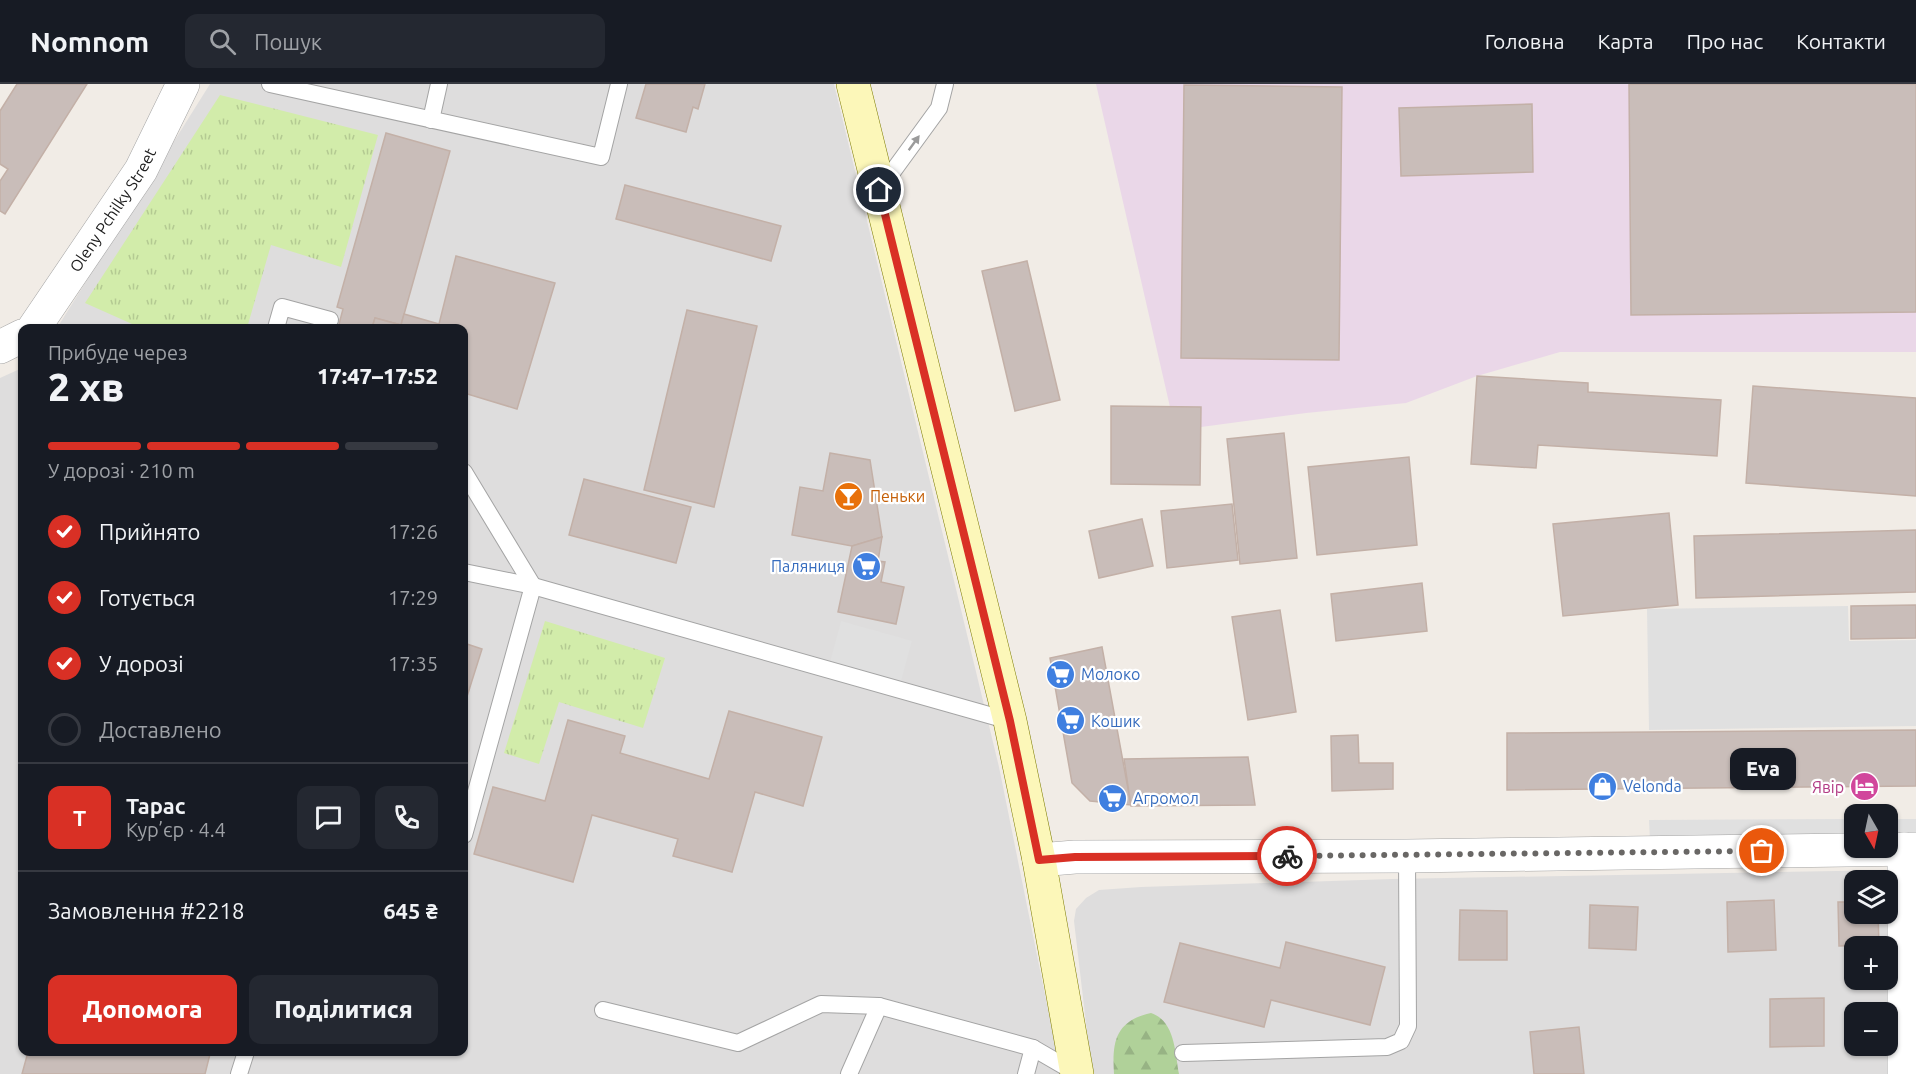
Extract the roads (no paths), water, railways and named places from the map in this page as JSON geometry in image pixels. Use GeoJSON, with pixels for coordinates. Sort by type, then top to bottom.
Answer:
{"type":"FeatureCollection","features":[{"type":"Feature","properties":{"kind":"main road"},"geometry":{"type":"LineString","coordinates":[[853,84],[1010,721],[1039,860],[1076,1073]]}},
{"type":"Feature","properties":{"kind":"street","name":"Oleny Pchilky Street"},"geometry":{"type":"LineString","coordinates":[[37,324],[141,170],[183,84]]}},
{"type":"Feature","properties":{"kind":"street"},"geometry":{"type":"LineString","coordinates":[[0,347],[18,338]]}},
{"type":"Feature","properties":{"kind":"street"},"geometry":{"type":"LineString","coordinates":[[1039,860],[1075,857],[1407,856],[1910,849],[1904,1074]]}},
{"type":"Feature","properties":{"kind":"lane"},"geometry":{"type":"LineString","coordinates":[[270,84],[601,157],[619,84]]}},
{"type":"Feature","properties":{"kind":"lane"},"geometry":{"type":"LineString","coordinates":[[431,120],[439,84]]}},
{"type":"Feature","properties":{"kind":"lane"},"geometry":{"type":"LineString","coordinates":[[879,190],[939,108],[945,84]]}},
{"type":"Feature","properties":{"kind":"lane"},"geometry":{"type":"LineString","coordinates":[[277,324],[282,307],[330,320]]}},
{"type":"Feature","properties":{"kind":"lane"},"geometry":{"type":"LineString","coordinates":[[468,479],[533,586],[470,790],[468,805]]}},
{"type":"Feature","properties":{"kind":"lane"},"geometry":{"type":"LineString","coordinates":[[468,573],[533,586],[1010,721]]}},
{"type":"Feature","properties":{"kind":"lane"},"geometry":{"type":"LineString","coordinates":[[1183,1053],[1387,1047],[1401,1041],[1408,1026],[1407,856]]}},
{"type":"Feature","properties":{"kind":"lane"},"geometry":{"type":"LineString","coordinates":[[603,1010],[738,1043],[821,1004],[879,1006],[1033,1048],[1076,1073]]}},
{"type":"Feature","properties":{"kind":"lane"},"geometry":{"type":"LineString","coordinates":[[849,1074],[879,1006]]}},
{"type":"Feature","properties":{"kind":"lane"},"geometry":{"type":"LineString","coordinates":[[1026,1074],[1033,1048]]}},
{"type":"Feature","properties":{"kind":"lane"},"geometry":{"type":"LineString","coordinates":[[239,1074],[245,1056]]}},
{"type":"Feature","properties":{"kind":"place","name":"Пеньки"},"geometry":{"type":"Point","coordinates":[849,496]}},
{"type":"Feature","properties":{"kind":"place","name":"Паляниця"},"geometry":{"type":"Point","coordinates":[866,566]}},
{"type":"Feature","properties":{"kind":"place","name":"Молоко"},"geometry":{"type":"Point","coordinates":[1060,674]}},
{"type":"Feature","properties":{"kind":"place","name":"Кошик"},"geometry":{"type":"Point","coordinates":[1070,721]}},
{"type":"Feature","properties":{"kind":"place","name":"Velonda"},"geometry":{"type":"Point","coordinates":[1602,786]}},
{"type":"Feature","properties":{"kind":"place","name":"Явір"},"geometry":{"type":"Point","coordinates":[1865,787]}},
{"type":"Feature","properties":{"kind":"place","name":"Агромол"},"geometry":{"type":"Point","coordinates":[1112,798]}},
{"type":"Feature","properties":{"kind":"place","name":"Eva"},"geometry":{"type":"Point","coordinates":[1762,851]}}]}
